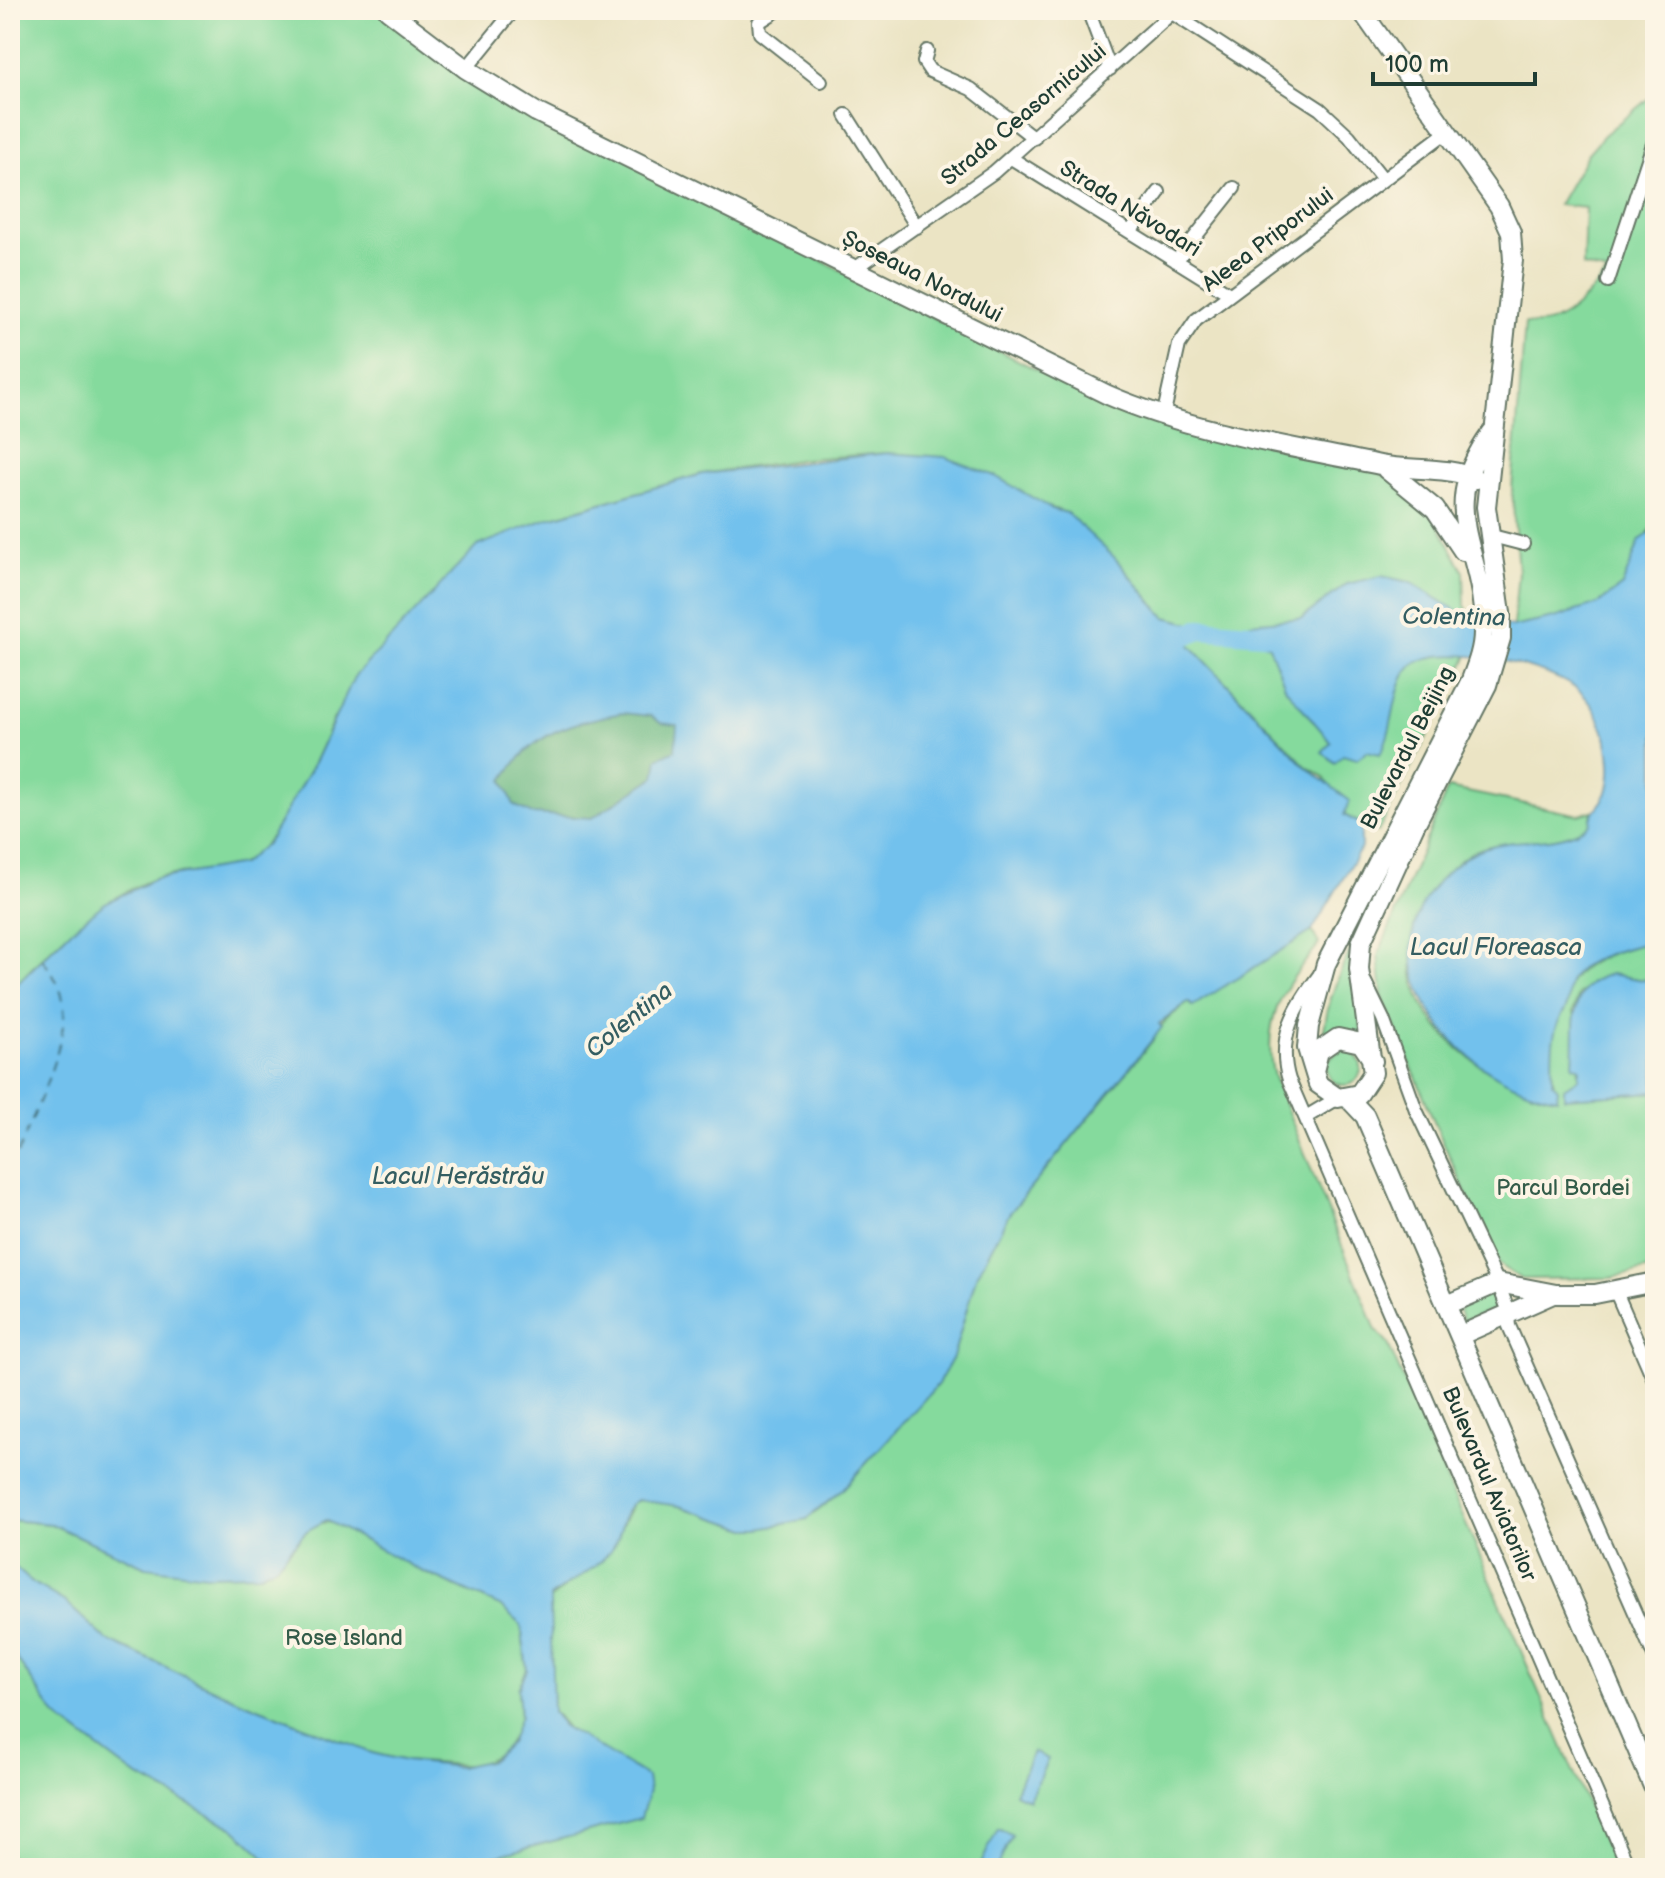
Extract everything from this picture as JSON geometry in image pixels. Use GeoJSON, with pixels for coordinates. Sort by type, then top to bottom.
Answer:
{"type":"FeatureCollection","features":[{"type":"Feature","properties":{"kind":"main road","name":"Șoseaua Nordului"},"geometry":{"type":"LineString","coordinates":[[388,10],[466,69],[536,112],[1086,385],[1163,417],[1380,465],[1468,475],[1487,484]]}},
{"type":"Feature","properties":{"kind":"main road"},"geometry":{"type":"LineString","coordinates":[[1361,10],[1499,206],[1513,246],[1512,286],[1492,432]]}},
{"type":"Feature","properties":{"kind":"main road","name":"Bulevardul Beijing"},"geometry":{"type":"LineString","coordinates":[[1492,432],[1468,475],[1462,521],[1476,577],[1492,614]]}},
{"type":"Feature","properties":{"kind":"main road","name":"Bulevardul Beijing"},"geometry":{"type":"LineString","coordinates":[[1365,1116],[1316,1079],[1307,1036],[1326,964],[1499,650],[1492,614],[1488,535],[1487,484],[1492,432]]}},
{"type":"Feature","properties":{"kind":"main road","name":"Șoseaua Nordului"},"geometry":{"type":"LineString","coordinates":[[1380,465],[1435,509],[1476,577]]}},
{"type":"Feature","properties":{"kind":"main road","name":"Bulevardul Beijing"},"geometry":{"type":"LineString","coordinates":[[1454,1320],[1365,1116],[1365,1089],[1373,1073],[1373,1063],[1359,969],[1361,943],[1479,682]]}},
{"type":"Feature","properties":{"kind":"main road"},"geometry":{"type":"LineString","coordinates":[[1316,1079],[1319,1051],[1338,1038],[1361,1043],[1373,1063]]}},
{"type":"Feature","properties":{"kind":"main road"},"geometry":{"type":"LineString","coordinates":[[1343,1098],[1365,1089]]}},
{"type":"Feature","properties":{"kind":"main road"},"geometry":{"type":"LineString","coordinates":[[1454,1320],[1498,1283],[1556,1294],[1616,1292],[1655,1282]]}},
{"type":"Feature","properties":{"kind":"main road"},"geometry":{"type":"LineString","coordinates":[[1454,1320],[1508,1313],[1556,1294]]}},
{"type":"Feature","properties":{"kind":"main road","name":"Bulevardul Aviatorilor"},"geometry":{"type":"LineString","coordinates":[[1454,1320],[1655,1791]]}},
{"type":"Feature","properties":{"kind":"street"},"geometry":{"type":"LineString","coordinates":[[466,69],[514,10]]}},
{"type":"Feature","properties":{"kind":"street"},"geometry":{"type":"LineString","coordinates":[[778,10],[759,22],[760,33],[821,81]]}},
{"type":"Feature","properties":{"kind":"street"},"geometry":{"type":"LineString","coordinates":[[1088,10],[1110,69]]}},
{"type":"Feature","properties":{"kind":"street"},"geometry":{"type":"LineString","coordinates":[[1174,12],[1320,109],[1349,136],[1383,179]]}},
{"type":"Feature","properties":{"kind":"street","name":"Strada Ceasornicului"},"geometry":{"type":"LineString","coordinates":[[853,270],[1011,158],[1174,12]]}},
{"type":"Feature","properties":{"kind":"street"},"geometry":{"type":"LineString","coordinates":[[927,51],[924,62],[930,71],[971,89],[1034,138]]}},
{"type":"Feature","properties":{"kind":"street"},"geometry":{"type":"LineString","coordinates":[[846,115],[917,227]]}},
{"type":"Feature","properties":{"kind":"street","name":"Aleea Priporului"},"geometry":{"type":"LineString","coordinates":[[1163,417],[1183,337],[1196,320],[1448,131]]}},
{"type":"Feature","properties":{"kind":"street"},"geometry":{"type":"LineString","coordinates":[[1608,281],[1655,138]]}},
{"type":"Feature","properties":{"kind":"street","name":"Strada Năvodari"},"geometry":{"type":"LineString","coordinates":[[1011,158],[1228,293]]}},
{"type":"Feature","properties":{"kind":"street"},"geometry":{"type":"LineString","coordinates":[[1176,261],[1234,188]]}},
{"type":"Feature","properties":{"kind":"street"},"geometry":{"type":"LineString","coordinates":[[1130,232],[1159,192]]}},
{"type":"Feature","properties":{"kind":"street"},"geometry":{"type":"LineString","coordinates":[[1488,535],[1523,544]]}},
{"type":"Feature","properties":{"kind":"street","name":"Bulevardul Aviatorilor"},"geometry":{"type":"LineString","coordinates":[[1326,964],[1296,1008],[1284,1042],[1285,1070],[1629,1868]]}},
{"type":"Feature","properties":{"kind":"street"},"geometry":{"type":"LineString","coordinates":[[1359,969],[1383,1019],[1416,1110],[1498,1283],[1509,1326],[1655,1658]]}},
{"type":"Feature","properties":{"kind":"street"},"geometry":{"type":"LineString","coordinates":[[1306,1117],[1316,1079]]}},
{"type":"Feature","properties":{"kind":"street"},"geometry":{"type":"LineString","coordinates":[[1306,1117],[1343,1098]]}},
{"type":"Feature","properties":{"kind":"street"},"geometry":{"type":"LineString","coordinates":[[1616,1292],[1655,1382]]}},
{"type":"Feature","properties":{"kind":"green space"},"geometry":{"type":"Polygon","coordinates":[[[10,10],[385,10],[452,65],[845,273],[1079,391],[1139,414],[1376,471],[1396,481],[1435,518],[1464,572],[1465,606],[1472,620],[1468,656],[1378,832],[1344,815],[1324,777],[1306,766],[1189,644],[1199,626],[1165,617],[1067,513],[887,453],[805,459],[702,474],[546,519],[334,718],[297,797],[273,835],[259,850],[235,866],[154,879],[113,899],[76,926],[10,991],[10,10]]]}},
{"type":"Feature","properties":{"kind":"green space"},"geometry":{"type":"Polygon","coordinates":[[[1655,93],[1655,298],[1652,324],[1655,332],[1655,524],[1628,577],[1614,595],[1588,610],[1513,627],[1518,572],[1512,489],[1525,323],[1551,322],[1562,317],[1608,273],[1583,266],[1585,208],[1558,205],[1588,153],[1604,135],[1655,93]]]}},
{"type":"Feature","properties":{"kind":"green space"},"geometry":{"type":"Polygon","coordinates":[[[622,713],[651,716],[661,723],[678,725],[675,751],[655,777],[592,818],[532,814],[514,805],[503,780],[527,751],[540,740],[569,726],[622,713]]]}},
{"type":"Feature","properties":{"kind":"green space","name":"Parcul Bordei"},"geometry":{"type":"Polygon","coordinates":[[[1448,788],[1579,815],[1592,811],[1590,824],[1575,832],[1477,850],[1455,864],[1432,901],[1413,954],[1414,980],[1423,1005],[1438,1028],[1482,1067],[1533,1092],[1557,1098],[1553,1082],[1552,1044],[1554,1024],[1567,988],[1578,973],[1591,963],[1655,940],[1655,982],[1610,974],[1579,994],[1573,1012],[1577,1020],[1579,1078],[1565,1088],[1565,1098],[1655,1092],[1655,1268],[1611,1278],[1521,1279],[1498,1264],[1442,1140],[1382,996],[1378,955],[1448,788]]]}},
{"type":"Feature","properties":{"kind":"green space"},"geometry":{"type":"Polygon","coordinates":[[[1312,931],[1319,944],[1286,990],[1273,1021],[1270,1056],[1274,1077],[1376,1330],[1388,1344],[1615,1868],[450,1868],[641,1818],[553,1711],[548,1601],[610,1551],[633,1502],[645,1499],[679,1506],[747,1529],[814,1514],[842,1490],[938,1384],[953,1357],[976,1277],[1009,1214],[1160,1028],[1196,998],[1312,931]]]}},
{"type":"Feature","properties":{"kind":"green space"},"geometry":{"type":"Polygon","coordinates":[[[1358,934],[1361,1037],[1323,1040],[1335,985],[1358,934]]]}},
{"type":"Feature","properties":{"kind":"green space"},"geometry":{"type":"Polygon","coordinates":[[[1344,1051],[1356,1056],[1361,1068],[1356,1080],[1344,1085],[1332,1080],[1327,1068],[1332,1056],[1344,1051]]]}},
{"type":"Feature","properties":{"kind":"green space"},"geometry":{"type":"Polygon","coordinates":[[[1494,1292],[1502,1307],[1463,1321],[1459,1310],[1462,1306],[1494,1292]]]}},
{"type":"Feature","properties":{"kind":"green space","name":"Rose Island"},"geometry":{"type":"Polygon","coordinates":[[[10,1520],[51,1524],[146,1567],[288,1553],[315,1525],[338,1524],[419,1570],[500,1606],[521,1625],[527,1670],[518,1689],[520,1716],[515,1733],[503,1752],[476,1766],[406,1761],[372,1753],[235,1699],[107,1640],[65,1602],[33,1583],[10,1563],[10,1520]]]}},
{"type":"Feature","properties":{"kind":"green space"},"geometry":{"type":"Polygon","coordinates":[[[10,1649],[56,1716],[132,1773],[235,1829],[277,1868],[10,1868],[10,1649]]]}},
{"type":"Feature","properties":{"kind":"water","name":"Lacul Herăstrău"},"geometry":{"type":"Polygon","coordinates":[[[887,453],[945,457],[995,476],[1054,510],[1067,513],[1114,557],[1165,617],[1199,625],[1200,633],[1190,637],[1189,644],[1305,766],[1350,801],[1344,815],[1361,824],[1361,848],[1312,931],[1193,1006],[1188,1002],[1159,1024],[1162,1027],[1153,1039],[1009,1214],[976,1277],[953,1357],[938,1384],[842,1490],[807,1519],[761,1529],[747,1529],[679,1506],[638,1500],[628,1508],[618,1538],[609,1553],[550,1597],[553,1712],[562,1725],[647,1777],[649,1790],[641,1818],[450,1868],[277,1868],[235,1829],[132,1773],[56,1716],[10,1649],[10,1563],[33,1583],[65,1602],[107,1640],[235,1699],[372,1753],[406,1761],[459,1767],[492,1760],[511,1742],[520,1716],[518,1689],[527,1670],[521,1625],[500,1606],[419,1570],[326,1520],[305,1532],[276,1566],[260,1574],[206,1575],[146,1567],[51,1524],[10,1520],[10,991],[70,931],[105,903],[155,879],[242,864],[268,842],[315,761],[354,677],[477,546],[546,519],[702,474],[887,453]],[[622,713],[603,717],[569,726],[540,740],[503,780],[514,805],[532,814],[592,818],[655,777],[658,758],[675,750],[677,725],[661,723],[651,716],[622,713]]]}},
{"type":"Feature","properties":{"kind":"water","name":"Lacul Floreasca"},"geometry":{"type":"Polygon","coordinates":[[[1655,530],[1655,940],[1597,958],[1571,980],[1567,1006],[1556,1027],[1553,1044],[1552,1082],[1558,1088],[1557,1098],[1517,1086],[1480,1064],[1449,1036],[1426,1003],[1413,967],[1414,929],[1430,893],[1463,859],[1478,850],[1494,845],[1560,837],[1590,824],[1607,792],[1610,772],[1606,737],[1592,705],[1564,681],[1519,665],[1468,656],[1423,659],[1409,668],[1404,676],[1389,733],[1380,754],[1367,751],[1357,759],[1343,755],[1335,763],[1322,752],[1331,742],[1286,689],[1269,646],[1249,635],[1250,623],[1302,618],[1347,584],[1381,576],[1410,582],[1472,620],[1513,627],[1554,618],[1598,604],[1622,586],[1640,540],[1655,530]]]}},
{"type":"Feature","properties":{"kind":"water","name":"Lacul Floreasca"},"geometry":{"type":"Polygon","coordinates":[[[1610,974],[1655,982],[1655,1092],[1564,1098],[1564,1088],[1579,1078],[1580,1068],[1573,1065],[1574,1023],[1579,998],[1596,980],[1610,974]]]}},
{"type":"Feature","properties":{"kind":"water"},"geometry":{"type":"Polygon","coordinates":[[[1033,1752],[1048,1759],[1029,1800],[1015,1793],[1033,1752]]]}},
{"type":"Feature","properties":{"kind":"water"},"geometry":{"type":"Polygon","coordinates":[[[998,1828],[1012,1835],[997,1868],[979,1868],[998,1828]]]}},
{"type":"Feature","properties":{"kind":"waterway"},"geometry":{"type":"LineString","coordinates":[[1177,639],[1200,629],[1275,635]]}},
{"type":"Feature","properties":{"kind":"ferry route"},"geometry":{"type":"LineString","coordinates":[[10,1170],[53,1065],[63,1023],[61,993],[41,957]]}},
{"type":"Feature","properties":{"kind":"water label","name":"Colentina"},"geometry":{"type":"Point","coordinates":[1454,617]}},
{"type":"Feature","properties":{"kind":"water label","name":"Colentina"},"geometry":{"type":"Point","coordinates":[629,1020]}}]}
